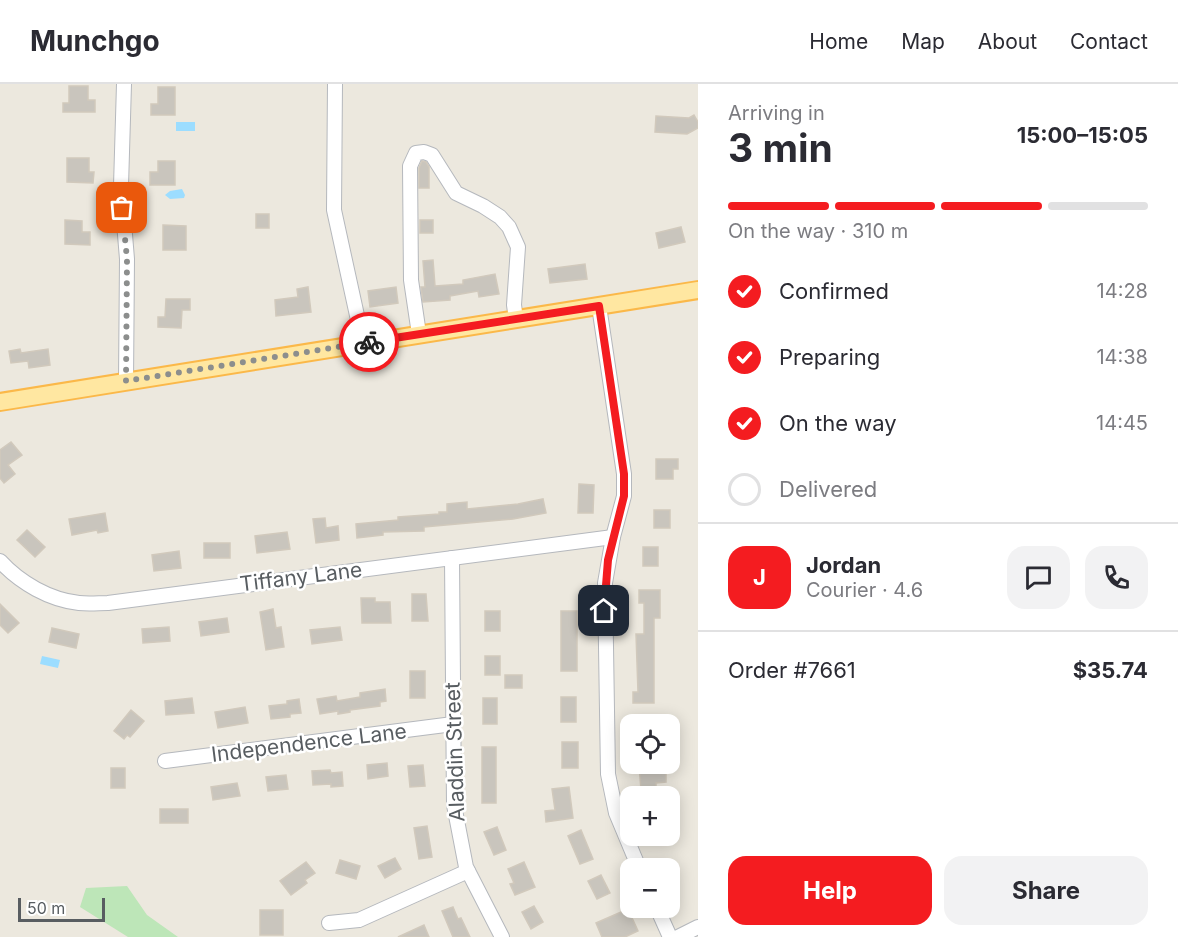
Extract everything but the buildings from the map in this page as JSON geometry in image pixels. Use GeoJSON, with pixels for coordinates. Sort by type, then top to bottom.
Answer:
{"type":"FeatureCollection","features":[{"type":"Feature","properties":{"kind":"main road"},"geometry":{"type":"LineString","coordinates":[[0,402],[698,290]]}},
{"type":"Feature","properties":{"kind":"street"},"geometry":{"type":"LineString","coordinates":[[124,84],[121,186],[127,259],[126,381]]}},
{"type":"Feature","properties":{"kind":"street"},"geometry":{"type":"LineString","coordinates":[[335,84],[334,210],[363,343]]}},
{"type":"Feature","properties":{"kind":"street"},"geometry":{"type":"LineString","coordinates":[[419,334],[411,280],[411,166],[416,153],[424,152],[432,155],[456,193],[483,206],[500,217],[509,227],[518,247],[514,305],[516,319]]}},
{"type":"Feature","properties":{"kind":"street"},"geometry":{"type":"LineString","coordinates":[[599,306],[624,474],[624,496],[613,537],[605,583],[608,774],[616,813],[635,858]]}},
{"type":"Feature","properties":{"kind":"street","name":"Tiffany Lane"},"geometry":{"type":"LineString","coordinates":[[0,561],[28,585],[52,597],[79,603],[108,603],[613,537]]}},
{"type":"Feature","properties":{"kind":"street","name":"Aladdin Street"},"geometry":{"type":"LineString","coordinates":[[452,558],[454,805],[468,871],[502,937]]}},
{"type":"Feature","properties":{"kind":"street","name":"Independence Lane"},"geometry":{"type":"LineString","coordinates":[[165,761],[453,724]]}},
{"type":"Feature","properties":{"kind":"street"},"geometry":{"type":"LineString","coordinates":[[329,923],[359,920],[468,871]]}},
{"type":"Feature","properties":{"kind":"street"},"geometry":{"type":"LineString","coordinates":[[661,918],[670,937]]}},
{"type":"Feature","properties":{"kind":"street"},"geometry":{"type":"LineString","coordinates":[[678,937],[698,927]]}},
{"type":"Feature","properties":{"kind":"green space"},"geometry":{"type":"Polygon","coordinates":[[[127,886],[147,915],[178,937],[128,937],[80,907],[86,888],[127,886]]]}},
{"type":"Feature","properties":{"kind":"water"},"geometry":{"type":"Polygon","coordinates":[[[176,122],[195,122],[195,131],[176,131],[176,122]]]}},
{"type":"Feature","properties":{"kind":"water"},"geometry":{"type":"Polygon","coordinates":[[[182,189],[184,198],[170,199],[165,195],[170,191],[182,189]]]}},
{"type":"Feature","properties":{"kind":"water"},"geometry":{"type":"Polygon","coordinates":[[[42,656],[60,660],[58,668],[40,664],[42,656]]]}},
{"type":"Feature","properties":{"kind":"way so far"},"geometry":{"type":"LineString","coordinates":[[122,208],[127,259],[126,381],[369,342]]}},
{"type":"Feature","properties":{"kind":"route"},"geometry":{"type":"LineString","coordinates":[[369,342],[599,306],[624,474],[624,496],[608,560],[604,611]]}}]}
